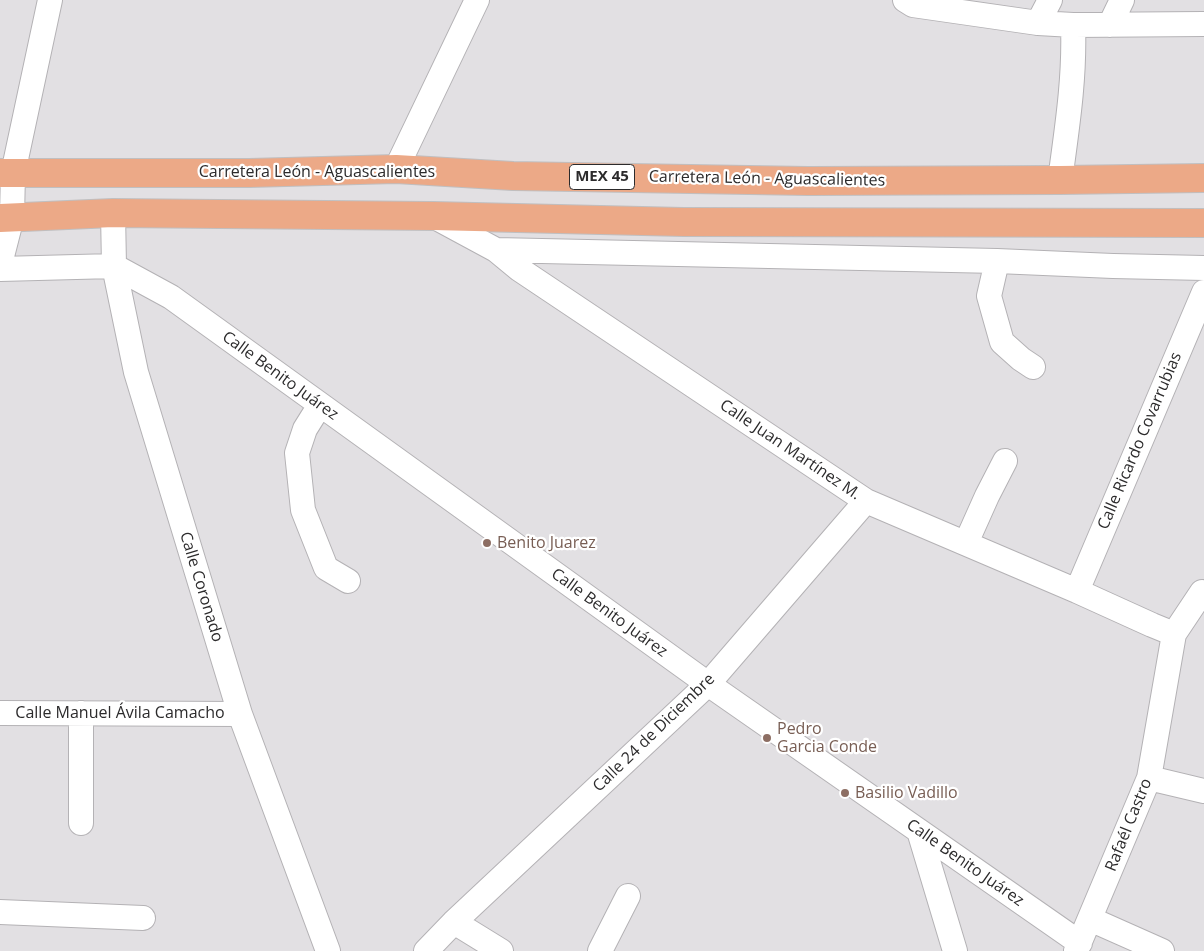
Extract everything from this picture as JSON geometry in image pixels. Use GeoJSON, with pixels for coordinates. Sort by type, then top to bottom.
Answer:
{"type":"FeatureCollection","features":[{"type":"Feature","properties":{"kind":"main road","name":"Carretera León - Aguascalientes"},"geometry":{"type":"LineString","coordinates":[[6,173],[249,173],[396,169],[513,176],[798,181],[1204,178]]}},
{"type":"Feature","properties":{"kind":"main road"},"geometry":{"type":"LineString","coordinates":[[6,217],[113,213],[433,216],[684,222],[1204,224]]}},
{"type":"Feature","properties":{"kind":"street"},"geometry":{"type":"LineString","coordinates":[[0,264],[6,217],[6,173],[50,0]]}},
{"type":"Feature","properties":{"kind":"street"},"geometry":{"type":"LineString","coordinates":[[396,169],[477,0]]}},
{"type":"Feature","properties":{"kind":"street"},"geometry":{"type":"LineString","coordinates":[[1038,23],[1050,0]]}},
{"type":"Feature","properties":{"kind":"street"},"geometry":{"type":"LineString","coordinates":[[1110,25],[1122,0]]}},
{"type":"Feature","properties":{"kind":"street"},"geometry":{"type":"LineString","coordinates":[[911,2],[1038,23],[1073,25],[1204,24]]}},
{"type":"Feature","properties":{"kind":"street"},"geometry":{"type":"LineString","coordinates":[[1060,180],[1070,106],[1074,54],[1073,25]]}},
{"type":"Feature","properties":{"kind":"street","name":"Calle Coronado"},"geometry":{"type":"LineString","coordinates":[[113,213],[114,266],[136,372],[240,714],[328,951]]}},
{"type":"Feature","properties":{"kind":"street","name":"Calle Juan Martínez M."},"geometry":{"type":"LineString","coordinates":[[433,216],[496,250],[519,269],[866,501],[1077,590],[1174,634]]}},
{"type":"Feature","properties":{"kind":"street"},"geometry":{"type":"LineString","coordinates":[[496,250],[997,261],[1204,268]]}},
{"type":"Feature","properties":{"kind":"street"},"geometry":{"type":"LineString","coordinates":[[997,261],[989,296],[1002,342],[1033,367]]}},
{"type":"Feature","properties":{"kind":"street"},"geometry":{"type":"LineString","coordinates":[[0,269],[114,266]]}},
{"type":"Feature","properties":{"kind":"street","name":"Calle Benito Juárez"},"geometry":{"type":"LineString","coordinates":[[114,266],[171,297],[708,684],[919,831],[1078,947]]}},
{"type":"Feature","properties":{"kind":"street","name":"Calle Ricardo Covarrubias"},"geometry":{"type":"LineString","coordinates":[[1077,590],[1204,292]]}},
{"type":"Feature","properties":{"kind":"street"},"geometry":{"type":"LineString","coordinates":[[320,405],[305,429],[297,453],[303,510],[326,568],[348,581]]}},
{"type":"Feature","properties":{"kind":"street"},"geometry":{"type":"LineString","coordinates":[[966,543],[1005,461]]}},
{"type":"Feature","properties":{"kind":"street","name":"Calle 24 de Diciembre"},"geometry":{"type":"LineString","coordinates":[[426,951],[454,922],[708,684],[866,501]]}},
{"type":"Feature","properties":{"kind":"street"},"geometry":{"type":"LineString","coordinates":[[1174,634],[1202,592],[1204,594]]}},
{"type":"Feature","properties":{"kind":"street","name":"Rafaél Castro"},"geometry":{"type":"LineString","coordinates":[[1078,947],[1149,778],[1174,634]]}},
{"type":"Feature","properties":{"kind":"street","name":"Calle Manuel Ávila Camacho"},"geometry":{"type":"LineString","coordinates":[[0,713],[240,714]]}},
{"type":"Feature","properties":{"kind":"street"},"geometry":{"type":"LineString","coordinates":[[81,713],[81,823]]}},
{"type":"Feature","properties":{"kind":"street"},"geometry":{"type":"LineString","coordinates":[[1149,778],[1204,791]]}},
{"type":"Feature","properties":{"kind":"street"},"geometry":{"type":"LineString","coordinates":[[919,831],[955,951]]}},
{"type":"Feature","properties":{"kind":"street"},"geometry":{"type":"LineString","coordinates":[[600,951],[628,896]]}},
{"type":"Feature","properties":{"kind":"street"},"geometry":{"type":"LineString","coordinates":[[0,912],[143,918]]}},
{"type":"Feature","properties":{"kind":"street"},"geometry":{"type":"LineString","coordinates":[[1090,919],[1162,951]]}},
{"type":"Feature","properties":{"kind":"street"},"geometry":{"type":"LineString","coordinates":[[454,922],[501,951]]}},
{"type":"Feature","properties":{"kind":"place","name":"Benito Juarez"},"geometry":{"type":"Point","coordinates":[487,543]}},
{"type":"Feature","properties":{"kind":"place","name":"Pedro Garcia Conde"},"geometry":{"type":"Point","coordinates":[767,738]}},
{"type":"Feature","properties":{"kind":"place","name":"Basilio Vadillo"},"geometry":{"type":"Point","coordinates":[845,793]}}]}
